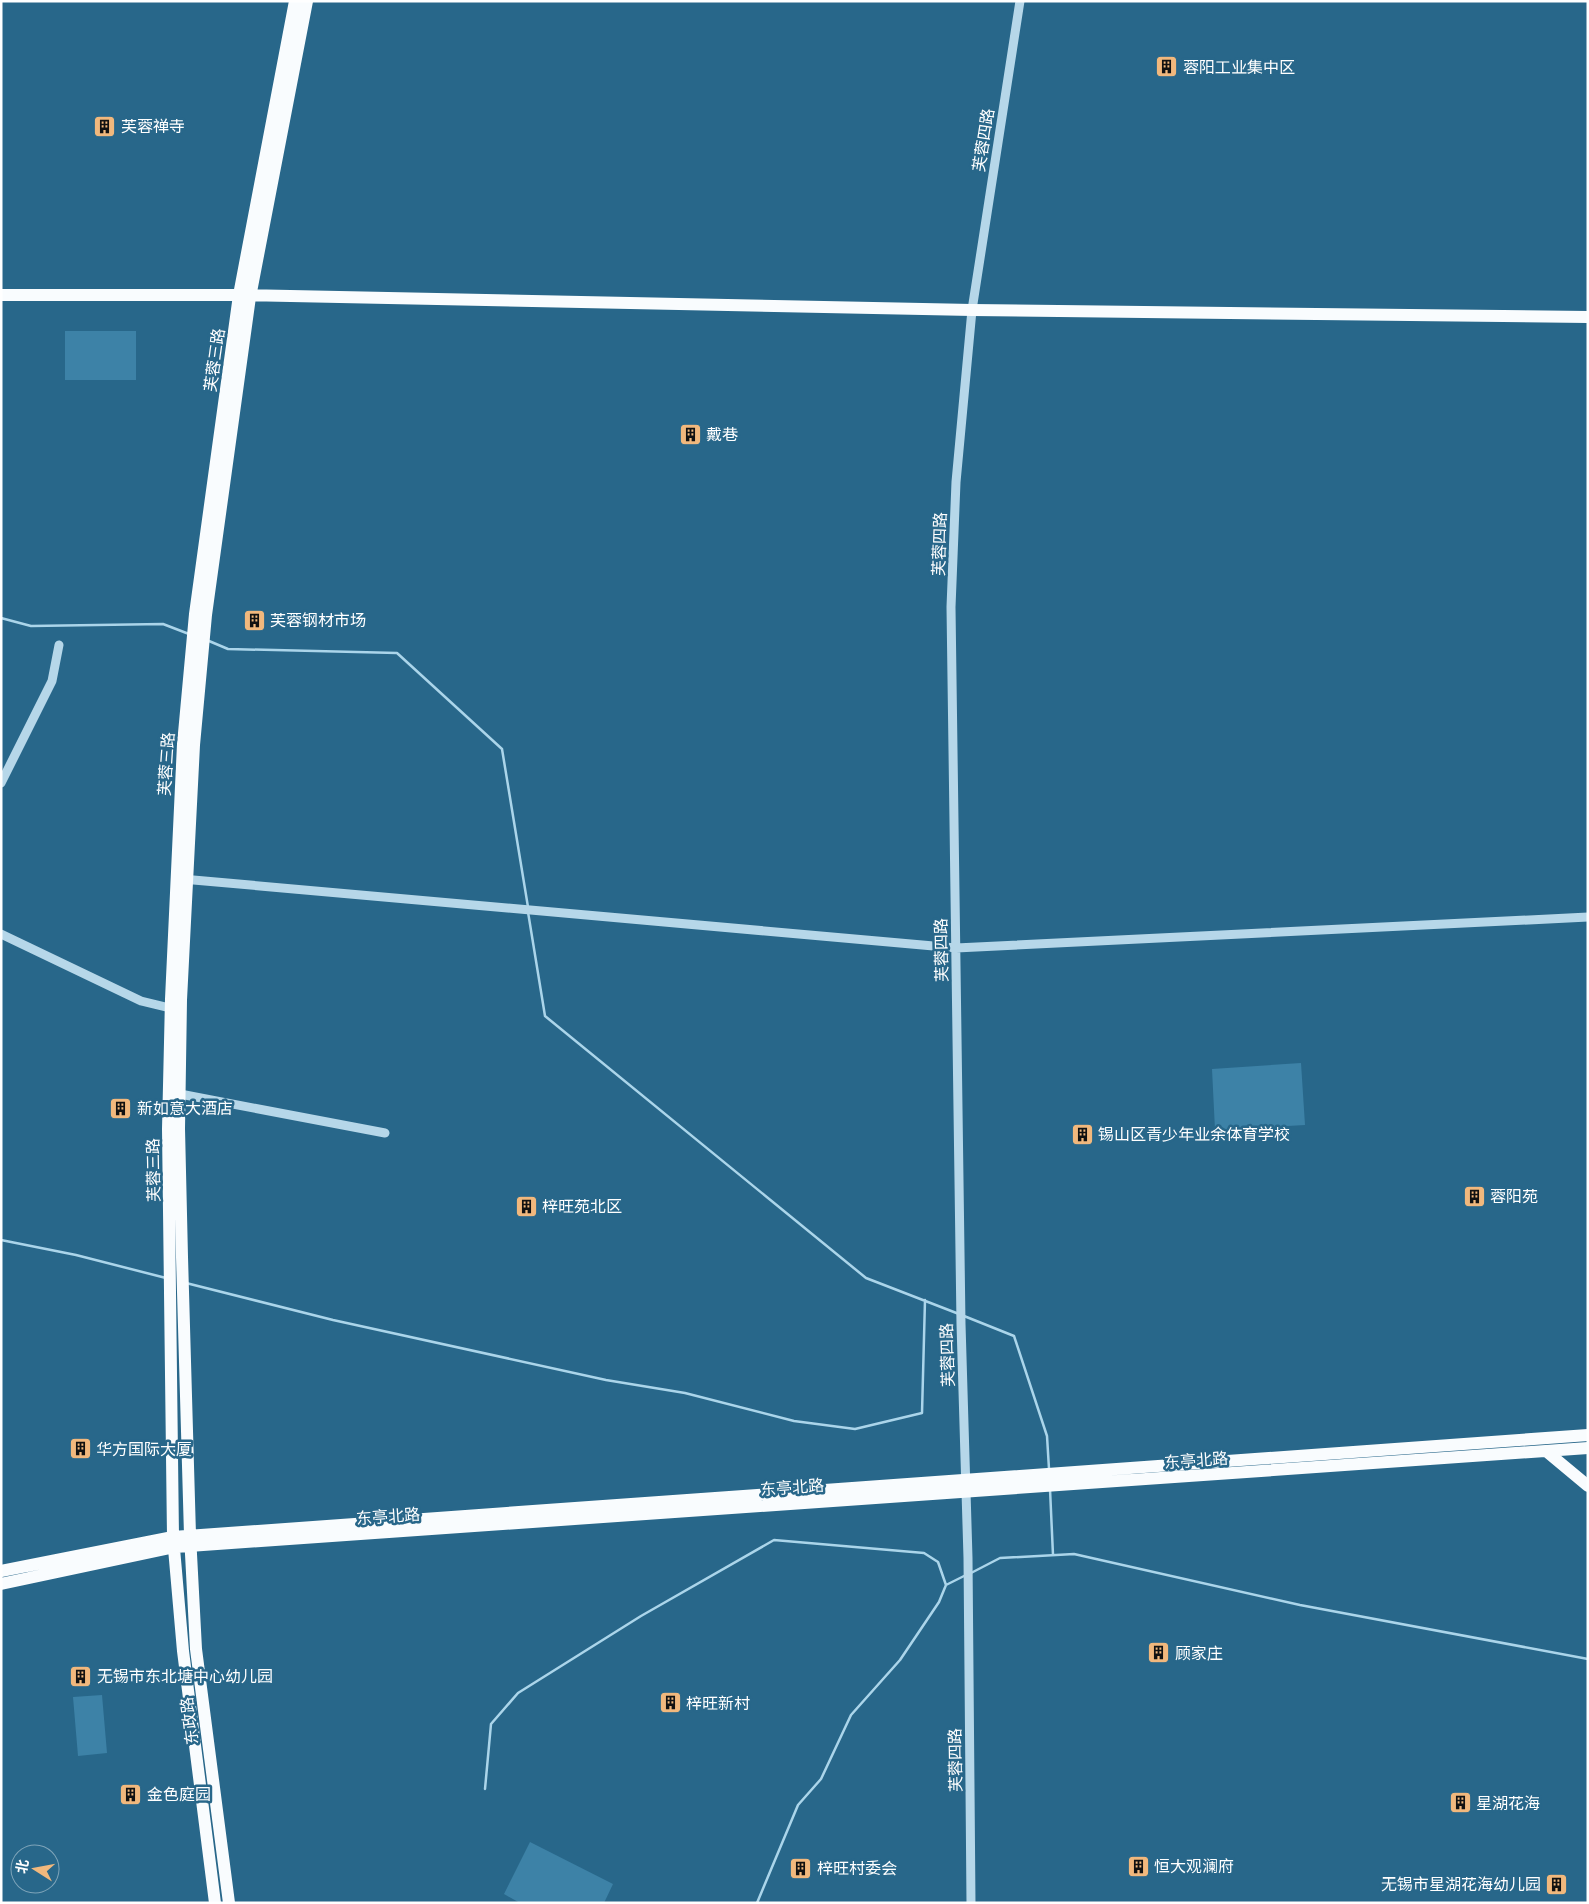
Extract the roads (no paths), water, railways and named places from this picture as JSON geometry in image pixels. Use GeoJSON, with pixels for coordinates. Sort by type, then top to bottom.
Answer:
{"type":"FeatureCollection","features":[{"type":"Feature","properties":{"kind":"main road","name":"芙蓉三路"},"geometry":{"type":"LineString","coordinates":[[174,1542],[170,1307],[176,1257],[180,1094],[183,744],[245,295],[295,1]]}},
{"type":"Feature","properties":{"kind":"main road","name":"芙蓉三路"},"geometry":{"type":"LineString","coordinates":[[245,295],[307,1]]}},
{"type":"Feature","properties":{"kind":"main road"},"geometry":{"type":"LineString","coordinates":[[1,295],[245,295],[972,310],[1588,318]]}},
{"type":"Feature","properties":{"kind":"main road","name":"芙蓉三路"},"geometry":{"type":"LineString","coordinates":[[181,879],[170,1008],[168,1129],[176,1257],[184,1307],[191,1541]]}},
{"type":"Feature","properties":{"kind":"main road","name":"东亭北路"},"geometry":{"type":"LineString","coordinates":[[1,1571],[174,1542],[1034,1480],[1060,1472],[1588,1435]]}},
{"type":"Feature","properties":{"kind":"main road","name":"东亭北路"},"geometry":{"type":"LineString","coordinates":[[1034,1480],[1061,1485],[1588,1448]]}},
{"type":"Feature","properties":{"kind":"main road"},"geometry":{"type":"LineString","coordinates":[[1546,1452],[1588,1486]]}},
{"type":"Feature","properties":{"kind":"main road","name":"东政路"},"geometry":{"type":"LineString","coordinates":[[191,1541],[196,1650],[229,1903]]}},
{"type":"Feature","properties":{"kind":"main road","name":"东亭北路"},"geometry":{"type":"LineString","coordinates":[[1,1584],[174,1542]]}},
{"type":"Feature","properties":{"kind":"main road","name":"东政路"},"geometry":{"type":"LineString","coordinates":[[174,1542],[183,1651],[215,1903]]}},
{"type":"Feature","properties":{"kind":"street","name":"芙蓉四路"},"geometry":{"type":"LineString","coordinates":[[972,1903],[968,1558],[960,1299],[951,607],[956,482],[972,310],[1020,1]]}},
{"type":"Feature","properties":{"kind":"street"},"geometry":{"type":"LineString","coordinates":[[1,783],[52,682],[59,645]]}},
{"type":"Feature","properties":{"kind":"street"},"geometry":{"type":"LineString","coordinates":[[181,879],[956,948],[1588,916]]}},
{"type":"Feature","properties":{"kind":"street"},"geometry":{"type":"LineString","coordinates":[[1,934],[141,1001],[170,1008]]}},
{"type":"Feature","properties":{"kind":"street"},"geometry":{"type":"LineString","coordinates":[[180,1094],[385,1133]]}},
{"type":"Feature","properties":{"kind":"waterway"},"geometry":{"type":"LineString","coordinates":[[1,618],[31,626],[163,624],[189,634]]}},
{"type":"Feature","properties":{"kind":"waterway"},"geometry":{"type":"LineString","coordinates":[[209,641],[228,649],[397,653],[502,749],[528,907]]}},
{"type":"Feature","properties":{"kind":"waterway"},"geometry":{"type":"LineString","coordinates":[[528,912],[545,1016],[866,1278],[959,1314]]}},
{"type":"Feature","properties":{"kind":"waterway"},"geometry":{"type":"LineString","coordinates":[[1,1240],[76,1255],[166,1278]]}},
{"type":"Feature","properties":{"kind":"waterway"},"geometry":{"type":"LineString","coordinates":[[186,1283],[333,1320],[606,1380],[685,1393],[794,1421],[855,1429],[922,1413],[925,1300]]}},
{"type":"Feature","properties":{"kind":"waterway"},"geometry":{"type":"LineString","coordinates":[[964,1316],[1014,1336],[1047,1436],[1049,1469]]}},
{"type":"Feature","properties":{"kind":"waterway"},"geometry":{"type":"LineString","coordinates":[[1050,1489],[1053,1555]]}},
{"type":"Feature","properties":{"kind":"waterway"},"geometry":{"type":"LineString","coordinates":[[485,1789],[491,1724],[518,1693],[641,1616],[774,1540],[924,1553],[938,1562],[946,1585],[966,1575]]}},
{"type":"Feature","properties":{"kind":"waterway"},"geometry":{"type":"LineString","coordinates":[[971,1573],[1000,1558],[1074,1554],[1300,1605],[1588,1659]]}},
{"type":"Feature","properties":{"kind":"waterway"},"geometry":{"type":"LineString","coordinates":[[757,1903],[798,1805],[821,1779],[851,1715],[900,1660],[939,1602],[946,1585]]}},
{"type":"Feature","properties":{"kind":"place","name":"蓉阳工业集中区"},"geometry":{"type":"Point","coordinates":[1167,67]}},
{"type":"Feature","properties":{"kind":"place","name":"芙蓉禅寺"},"geometry":{"type":"Point","coordinates":[105,126]}},
{"type":"Feature","properties":{"kind":"place","name":"戴巷"},"geometry":{"type":"Point","coordinates":[690,434]}},
{"type":"Feature","properties":{"kind":"place","name":"芙蓉钢材市场"},"geometry":{"type":"Point","coordinates":[254,620]}},
{"type":"Feature","properties":{"kind":"place","name":"新如意大酒店"},"geometry":{"type":"Point","coordinates":[121,1108]}},
{"type":"Feature","properties":{"kind":"place","name":"锡山区青少年业余体育学校"},"geometry":{"type":"Point","coordinates":[1082,1134]}},
{"type":"Feature","properties":{"kind":"place","name":"蓉阳苑"},"geometry":{"type":"Point","coordinates":[1474,1196]}},
{"type":"Feature","properties":{"kind":"place","name":"梓旺苑北区"},"geometry":{"type":"Point","coordinates":[526,1206]}},
{"type":"Feature","properties":{"kind":"place","name":"华方国际大厦"},"geometry":{"type":"Point","coordinates":[80,1449]}},
{"type":"Feature","properties":{"kind":"place","name":"顾家庄"},"geometry":{"type":"Point","coordinates":[1159,1653]}},
{"type":"Feature","properties":{"kind":"place","name":"无锡市东北塘中心幼儿园"},"geometry":{"type":"Point","coordinates":[81,1676]}},
{"type":"Feature","properties":{"kind":"place","name":"梓旺新村"},"geometry":{"type":"Point","coordinates":[670,1703]}},
{"type":"Feature","properties":{"kind":"place","name":"金色庭园"},"geometry":{"type":"Point","coordinates":[131,1794]}},
{"type":"Feature","properties":{"kind":"place","name":"星湖花海"},"geometry":{"type":"Point","coordinates":[1460,1803]}},
{"type":"Feature","properties":{"kind":"place","name":"恒大观澜府"},"geometry":{"type":"Point","coordinates":[1138,1866]}},
{"type":"Feature","properties":{"kind":"place","name":"梓旺村委会"},"geometry":{"type":"Point","coordinates":[801,1868]}},
{"type":"Feature","properties":{"kind":"place","name":"无锡市星湖花海幼儿园"},"geometry":{"type":"Point","coordinates":[1557,1884]}}]}
